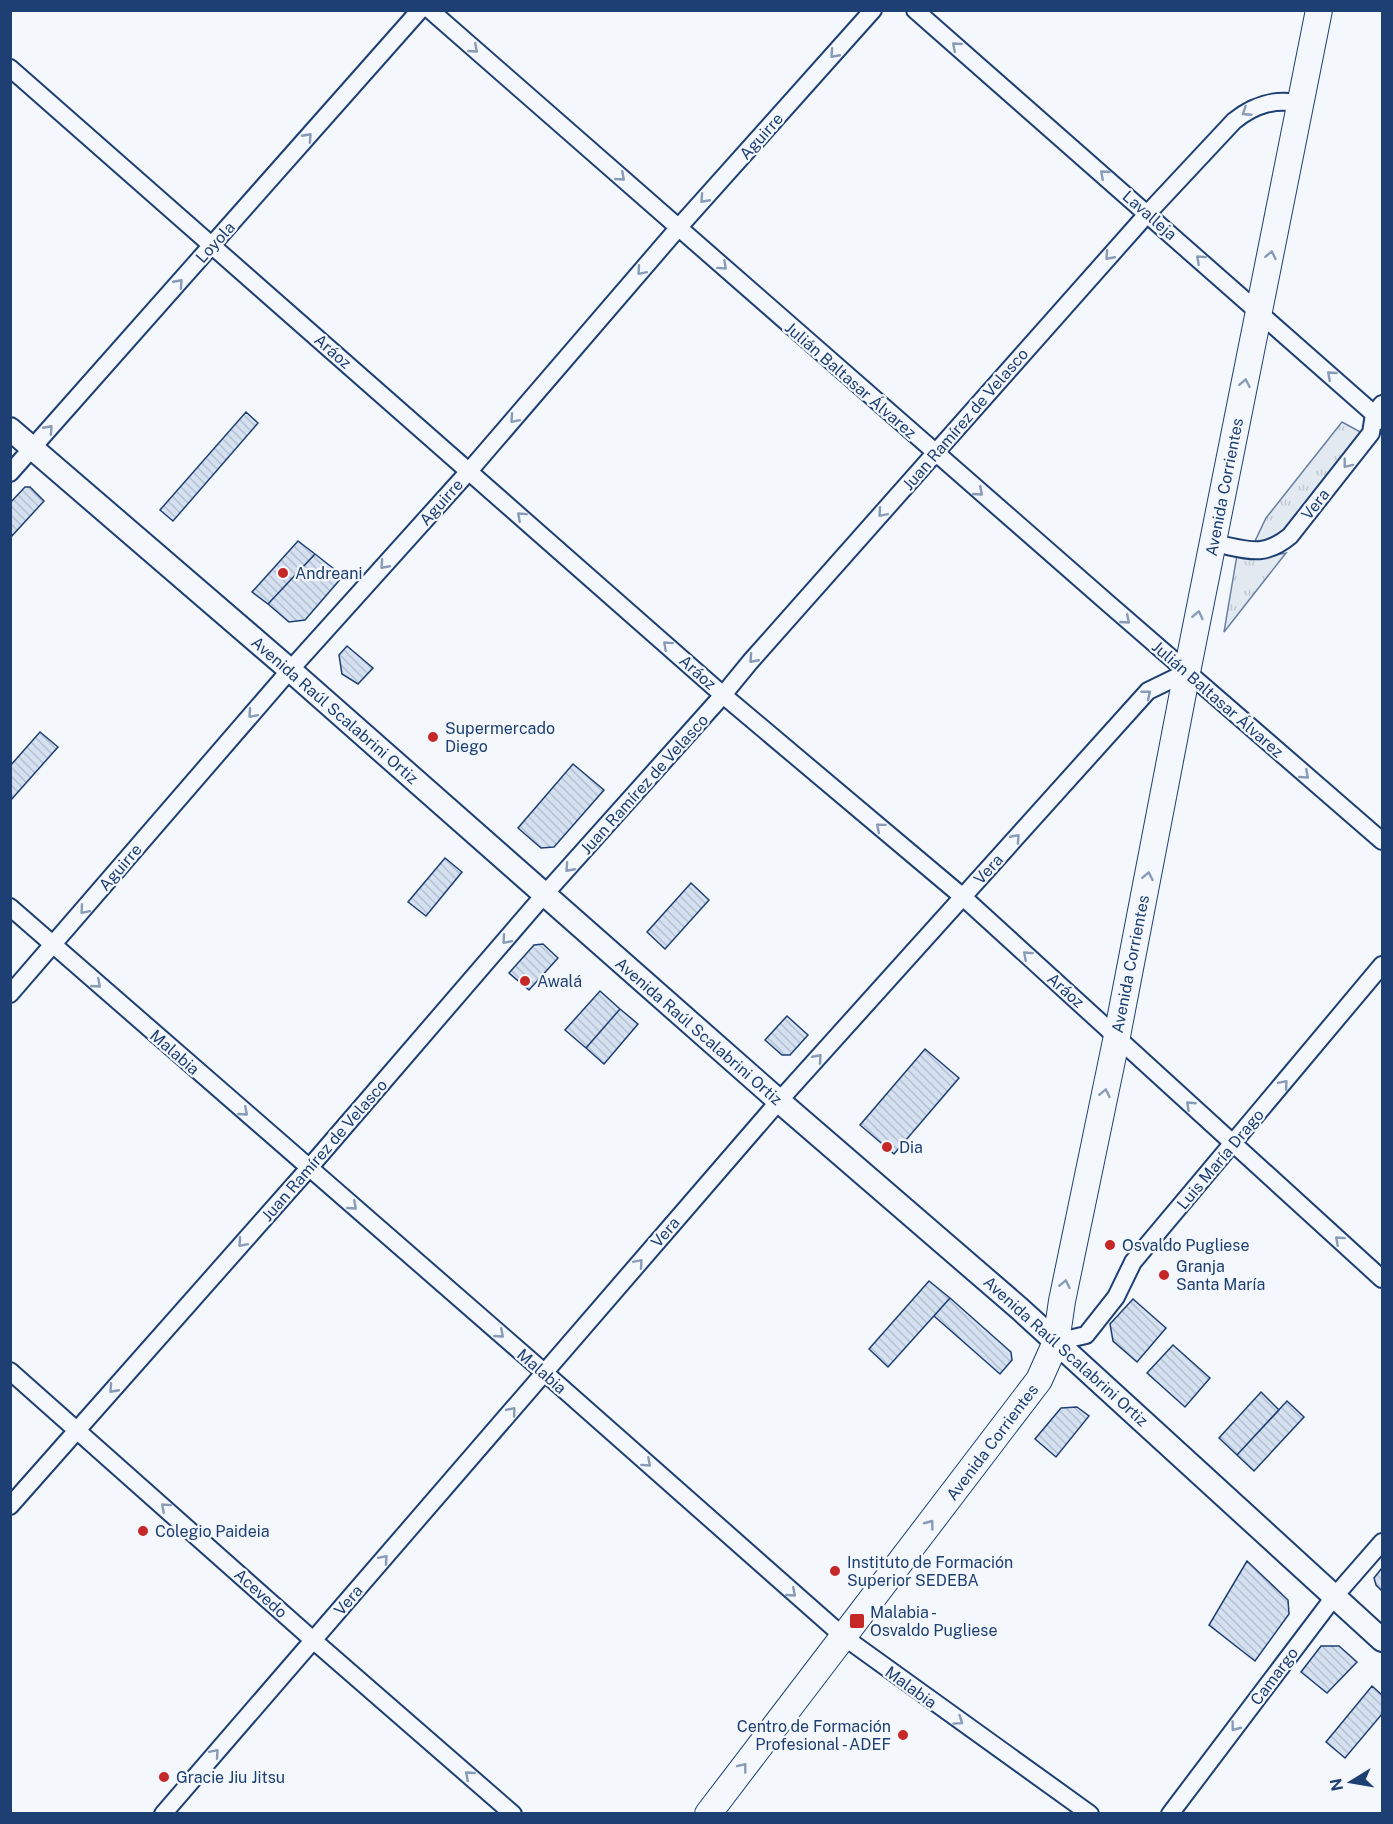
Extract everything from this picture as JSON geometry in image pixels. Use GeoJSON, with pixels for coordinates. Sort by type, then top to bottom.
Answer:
{"type":"FeatureCollection","features":[{"type":"Feature","properties":{"kind":"main road","name":"Avenida Corrientes"},"geometry":{"type":"LineString","coordinates":[[708,1814],[1039,1380],[1056,1342],[1062,1301],[1117,1036],[1319,10]]}},
{"type":"Feature","properties":{"kind":"main road","name":"Avenida Raúl Scalabrini Ortiz"},"geometry":{"type":"LineString","coordinates":[[10,429],[290,670],[779,1101],[954,1251],[1383,1640]]}},
{"type":"Feature","properties":{"kind":"street","name":"Loyola"},"geometry":{"type":"LineString","coordinates":[[10,473],[420,10]]}},
{"type":"Feature","properties":{"kind":"street","name":"Julián Baltasar Álvarez"},"geometry":{"type":"LineString","coordinates":[[430,10],[935,453],[1383,841]]}},
{"type":"Feature","properties":{"kind":"street","name":"Aguirre"},"geometry":{"type":"LineString","coordinates":[[10,994],[290,670],[470,470],[679,227],[873,10]]}},
{"type":"Feature","properties":{"kind":"street","name":"Lavalleja"},"geometry":{"type":"LineString","coordinates":[[915,10],[1259,312],[1380,413]]}},
{"type":"Feature","properties":{"kind":"street","name":"Aráoz"},"geometry":{"type":"LineString","coordinates":[[10,68],[470,470],[723,695],[963,897],[1383,1279]]}},
{"type":"Feature","properties":{"kind":"street","name":"Juan Ramírez de Velasco"},"geometry":{"type":"LineString","coordinates":[[10,1506],[309,1168],[544,895],[1148,213],[1245,111],[1275,101],[1302,105]]}},
{"type":"Feature","properties":{"kind":"street","name":"Vera"},"geometry":{"type":"LineString","coordinates":[[1213,543],[1262,551],[1277,547],[1290,536],[1371,433],[1380,413]]}},
{"type":"Feature","properties":{"kind":"street","name":"Vera"},"geometry":{"type":"LineString","coordinates":[[163,1814],[779,1101],[1148,691],[1187,672]]}},
{"type":"Feature","properties":{"kind":"street","name":"Malabia"},"geometry":{"type":"LineString","coordinates":[[10,908],[544,1372],[844,1637],[1090,1814]]}},
{"type":"Feature","properties":{"kind":"street","name":"Luis María Drago"},"geometry":{"type":"LineString","coordinates":[[1056,1342],[1086,1335],[1116,1297],[1133,1262],[1383,965]]}},
{"type":"Feature","properties":{"kind":"street","name":"Acevedo"},"geometry":{"type":"LineString","coordinates":[[10,1371],[513,1814]]}},
{"type":"Feature","properties":{"kind":"street","name":"Camargo"},"geometry":{"type":"LineString","coordinates":[[1170,1814],[1334,1597],[1383,1542]]}},
{"type":"Feature","properties":{"kind":"green space"},"geometry":{"type":"Polygon","coordinates":[[[1342,422],[1364,434],[1291,527],[1266,542],[1255,541],[1266,518],[1342,422]]]}},
{"type":"Feature","properties":{"kind":"green space"},"geometry":{"type":"Polygon","coordinates":[[[1286,553],[1224,632],[1237,555],[1259,558],[1286,553]]]}},
{"type":"Feature","properties":{"kind":"building"},"geometry":{"type":"Polygon","coordinates":[[[246,412],[258,423],[173,521],[160,510],[246,412]]]}},
{"type":"Feature","properties":{"kind":"building"},"geometry":{"type":"Polygon","coordinates":[[[25,487],[30,487],[44,501],[10,538],[10,503],[25,487]]]}},
{"type":"Feature","properties":{"kind":"building","name":"Andreani"},"geometry":{"type":"Polygon","coordinates":[[[298,541],[315,554],[268,604],[252,592],[298,541]]]}},
{"type":"Feature","properties":{"kind":"building"},"geometry":{"type":"Polygon","coordinates":[[[315,554],[343,576],[305,620],[289,622],[268,604],[315,554]]]}},
{"type":"Feature","properties":{"kind":"building"},"geometry":{"type":"Polygon","coordinates":[[[347,646],[373,668],[358,684],[342,674],[339,655],[347,646]]]}},
{"type":"Feature","properties":{"kind":"building"},"geometry":{"type":"Polygon","coordinates":[[[40,732],[58,747],[10,801],[10,766],[40,732]]]}},
{"type":"Feature","properties":{"kind":"building"},"geometry":{"type":"Polygon","coordinates":[[[573,764],[604,790],[554,847],[541,848],[518,828],[573,764]]]}},
{"type":"Feature","properties":{"kind":"building"},"geometry":{"type":"Polygon","coordinates":[[[445,858],[462,872],[426,916],[408,902],[445,858]]]}},
{"type":"Feature","properties":{"kind":"building"},"geometry":{"type":"Polygon","coordinates":[[[691,883],[709,900],[665,949],[647,932],[691,883]]]}},
{"type":"Feature","properties":{"kind":"building"},"geometry":{"type":"Polygon","coordinates":[[[543,944],[558,958],[529,990],[509,973],[534,945],[543,944]]]}},
{"type":"Feature","properties":{"kind":"building"},"geometry":{"type":"Polygon","coordinates":[[[600,991],[620,1009],[586,1048],[565,1030],[600,991]]]}},
{"type":"Feature","properties":{"kind":"building"},"geometry":{"type":"Polygon","coordinates":[[[620,1009],[638,1024],[604,1064],[586,1048],[620,1009]]]}},
{"type":"Feature","properties":{"kind":"building"},"geometry":{"type":"Polygon","coordinates":[[[787,1016],[808,1035],[790,1055],[782,1055],[765,1040],[787,1016]]]}},
{"type":"Feature","properties":{"kind":"building"},"geometry":{"type":"Polygon","coordinates":[[[925,1049],[959,1078],[894,1154],[860,1125],[925,1049]]]}},
{"type":"Feature","properties":{"kind":"building"},"geometry":{"type":"Polygon","coordinates":[[[929,1281],[950,1298],[888,1367],[869,1349],[929,1281]]]}},
{"type":"Feature","properties":{"kind":"building"},"geometry":{"type":"Polygon","coordinates":[[[950,1298],[1011,1352],[1012,1360],[1000,1374],[934,1316],[950,1298]]]}},
{"type":"Feature","properties":{"kind":"building"},"geometry":{"type":"Polygon","coordinates":[[[1133,1299],[1166,1328],[1137,1362],[1113,1341],[1110,1324],[1133,1299]]]}},
{"type":"Feature","properties":{"kind":"building"},"geometry":{"type":"Polygon","coordinates":[[[1173,1345],[1210,1378],[1185,1407],[1147,1373],[1173,1345]]]}},
{"type":"Feature","properties":{"kind":"building"},"geometry":{"type":"Polygon","coordinates":[[[1261,1392],[1279,1410],[1237,1455],[1219,1438],[1261,1392]]]}},
{"type":"Feature","properties":{"kind":"building"},"geometry":{"type":"Polygon","coordinates":[[[1287,1401],[1304,1417],[1254,1471],[1237,1455],[1287,1401]]]}},
{"type":"Feature","properties":{"kind":"building"},"geometry":{"type":"Polygon","coordinates":[[[1077,1407],[1089,1416],[1056,1457],[1035,1439],[1061,1408],[1077,1407]]]}},
{"type":"Feature","properties":{"kind":"building"},"geometry":{"type":"Polygon","coordinates":[[[1247,1561],[1288,1600],[1289,1614],[1255,1661],[1209,1625],[1247,1561]]]}},
{"type":"Feature","properties":{"kind":"building"},"geometry":{"type":"Polygon","coordinates":[[[1382,1568],[1382,1591],[1376,1585],[1374,1578],[1382,1568]]]}},
{"type":"Feature","properties":{"kind":"building"},"geometry":{"type":"Polygon","coordinates":[[[1321,1646],[1339,1646],[1357,1662],[1327,1693],[1301,1672],[1321,1646]]]}},
{"type":"Feature","properties":{"kind":"building"},"geometry":{"type":"Polygon","coordinates":[[[1372,1686],[1382,1695],[1382,1714],[1345,1758],[1326,1742],[1372,1686]]]}},
{"type":"Feature","properties":{"kind":"place","name":"Andreani"},"geometry":{"type":"Point","coordinates":[283,573]}},
{"type":"Feature","properties":{"kind":"place","name":"Supermercado Diego"},"geometry":{"type":"Point","coordinates":[433,737]}},
{"type":"Feature","properties":{"kind":"place","name":"Awalá"},"geometry":{"type":"Point","coordinates":[525,981]}},
{"type":"Feature","properties":{"kind":"place","name":"Dia"},"geometry":{"type":"Point","coordinates":[887,1147]}},
{"type":"Feature","properties":{"kind":"place","name":"Osvaldo Pugliese"},"geometry":{"type":"Point","coordinates":[1110,1245]}},
{"type":"Feature","properties":{"kind":"place","name":"Granja Santa María"},"geometry":{"type":"Point","coordinates":[1164,1275]}},
{"type":"Feature","properties":{"kind":"place","name":"Colegio Paideia"},"geometry":{"type":"Point","coordinates":[143,1531]}},
{"type":"Feature","properties":{"kind":"place","name":"Instituto de Formación Superior SEDEBA"},"geometry":{"type":"Point","coordinates":[835,1571]}},
{"type":"Feature","properties":{"kind":"place","name":"Malabia - Osvaldo Pugliese"},"geometry":{"type":"Point","coordinates":[857,1621]}},
{"type":"Feature","properties":{"kind":"place","name":"Centro de Formación Profesional - ADEF"},"geometry":{"type":"Point","coordinates":[903,1735]}},
{"type":"Feature","properties":{"kind":"place","name":"Gracie Jiu Jitsu"},"geometry":{"type":"Point","coordinates":[164,1777]}}]}
